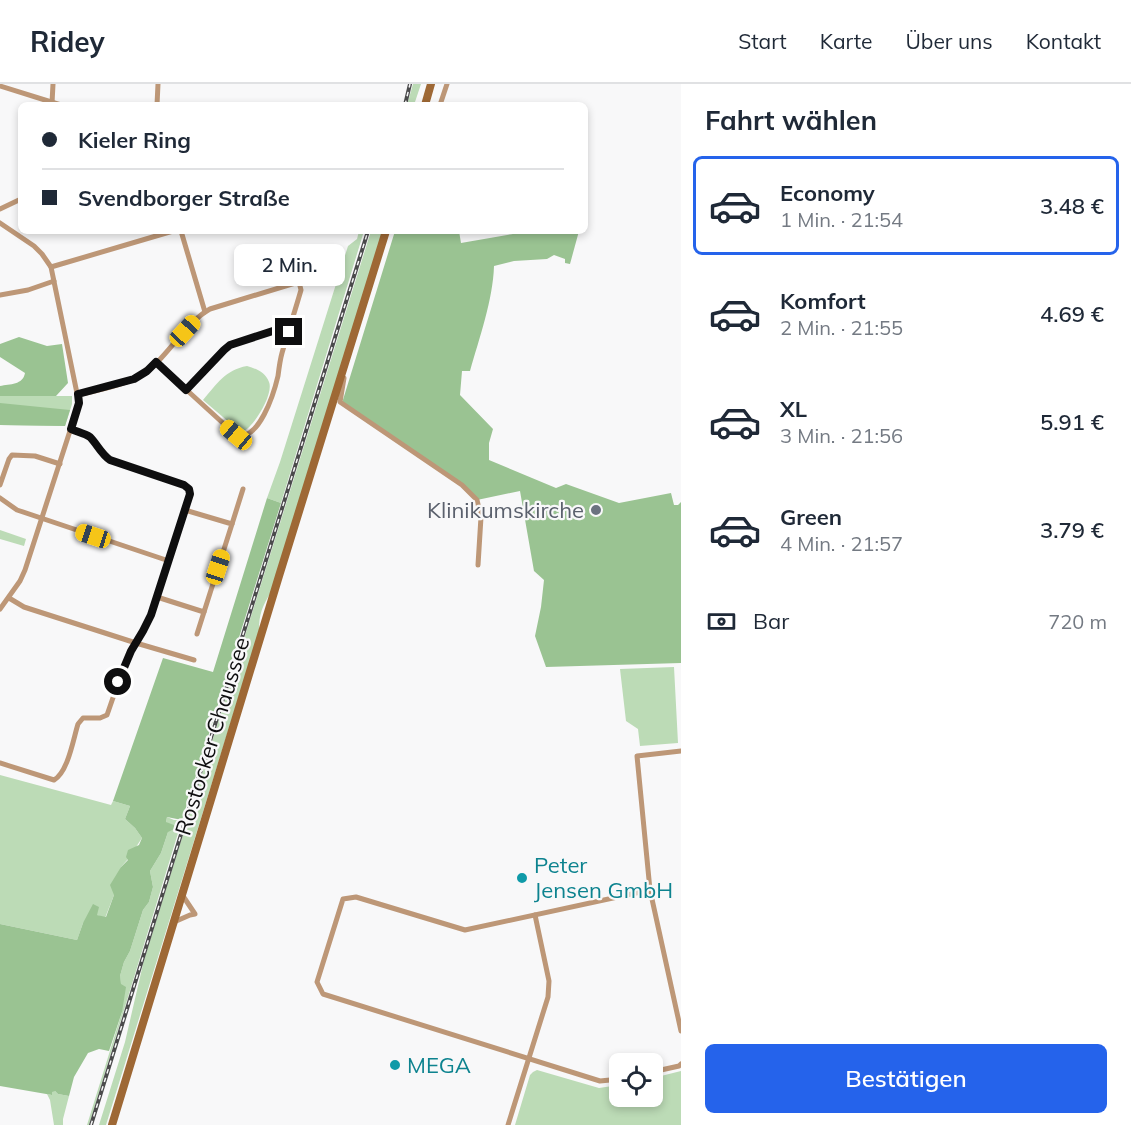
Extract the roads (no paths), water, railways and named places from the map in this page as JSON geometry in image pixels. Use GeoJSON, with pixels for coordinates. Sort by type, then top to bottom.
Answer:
{"type":"FeatureCollection","features":[{"type":"Feature","properties":{"kind":"main road"},"geometry":{"type":"LineString","coordinates":[[426,102],[431,84]]}},
{"type":"Feature","properties":{"kind":"main road","name":"Rostocker Chaussee"},"geometry":{"type":"LineString","coordinates":[[112,1125],[385,234]]}},
{"type":"Feature","properties":{"kind":"street"},"geometry":{"type":"LineString","coordinates":[[52,102],[53,84]]}},
{"type":"Feature","properties":{"kind":"street"},"geometry":{"type":"LineString","coordinates":[[157,102],[158,84]]}},
{"type":"Feature","properties":{"kind":"street"},"geometry":{"type":"LineString","coordinates":[[441,102],[447,84]]}},
{"type":"Feature","properties":{"kind":"street"},"geometry":{"type":"LineString","coordinates":[[0,86],[49,102]]}},
{"type":"Feature","properties":{"kind":"street"},"geometry":{"type":"LineString","coordinates":[[0,209],[18,200]]}},
{"type":"Feature","properties":{"kind":"street"},"geometry":{"type":"LineString","coordinates":[[0,223],[34,246],[51,267],[79,403],[25,570],[0,609]]}},
{"type":"Feature","properties":{"kind":"street"},"geometry":{"type":"LineString","coordinates":[[51,267],[162,234]]}},
{"type":"Feature","properties":{"kind":"street"},"geometry":{"type":"LineString","coordinates":[[182,234],[206,312]]}},
{"type":"Feature","properties":{"kind":"street"},"geometry":{"type":"LineString","coordinates":[[78,394],[134,379],[147,371],[206,312],[338,270]]}},
{"type":"Feature","properties":{"kind":"street"},"geometry":{"type":"LineString","coordinates":[[0,295],[28,290],[54,281]]}},
{"type":"Feature","properties":{"kind":"street"},"geometry":{"type":"LineString","coordinates":[[156,362],[236,435],[242,437],[248,435],[258,423],[275,386],[281,355],[301,290],[299,282]]}},
{"type":"Feature","properties":{"kind":"street"},"geometry":{"type":"LineString","coordinates":[[186,390],[230,345],[279,329],[289,332]]}},
{"type":"Feature","properties":{"kind":"street","name":"Rostocker Chaussee"},"geometry":{"type":"LineString","coordinates":[[346,358],[340,402],[462,485],[477,500],[481,517],[478,565]]}},
{"type":"Feature","properties":{"kind":"street"},"geometry":{"type":"LineString","coordinates":[[0,763],[54,780],[64,770],[78,724],[83,718],[100,718],[107,715],[124,666],[147,623],[157,597],[190,494],[189,489],[184,485],[115,463],[105,457],[86,435],[71,429]]}},
{"type":"Feature","properties":{"kind":"street"},"geometry":{"type":"LineString","coordinates":[[0,485],[12,455],[34,456],[60,464]]}},
{"type":"Feature","properties":{"kind":"street"},"geometry":{"type":"LineString","coordinates":[[197,634],[243,489]]}},
{"type":"Feature","properties":{"kind":"street"},"geometry":{"type":"LineString","coordinates":[[0,498],[17,510],[169,561]]}},
{"type":"Feature","properties":{"kind":"street"},"geometry":{"type":"LineString","coordinates":[[185,510],[232,524]]}},
{"type":"Feature","properties":{"kind":"street"},"geometry":{"type":"LineString","coordinates":[[157,597],[204,612]]}},
{"type":"Feature","properties":{"kind":"street"},"geometry":{"type":"LineString","coordinates":[[9,598],[24,607],[194,660]]}},
{"type":"Feature","properties":{"kind":"street"},"geometry":{"type":"LineString","coordinates":[[681,751],[637,756],[650,890],[681,1031]]}},
{"type":"Feature","properties":{"kind":"street"},"geometry":{"type":"LineString","coordinates":[[609,1080],[600,1081],[323,994],[317,982],[343,899],[356,897],[465,930],[650,890]]}},
{"type":"Feature","properties":{"kind":"street"},"geometry":{"type":"LineString","coordinates":[[174,922],[195,914],[183,896]]}},
{"type":"Feature","properties":{"kind":"street"},"geometry":{"type":"LineString","coordinates":[[508,1125],[548,997],[549,981],[535,915]]}},
{"type":"Feature","properties":{"kind":"street"},"geometry":{"type":"LineString","coordinates":[[663,1070],[681,1064]]}},
{"type":"Feature","properties":{"kind":"railway"},"geometry":{"type":"LineString","coordinates":[[406,102],[410,84]]}},
{"type":"Feature","properties":{"kind":"railway"},"geometry":{"type":"LineString","coordinates":[[91,1125],[367,234]]}},
{"type":"Feature","properties":{"kind":"place","name":"Klinikumskirche"},"geometry":{"type":"Point","coordinates":[596,510]}},
{"type":"Feature","properties":{"kind":"place","name":"Peter Jensen GmbH"},"geometry":{"type":"Point","coordinates":[522,878]}},
{"type":"Feature","properties":{"kind":"place","name":"MEGA"},"geometry":{"type":"Point","coordinates":[395,1065]}}]}
